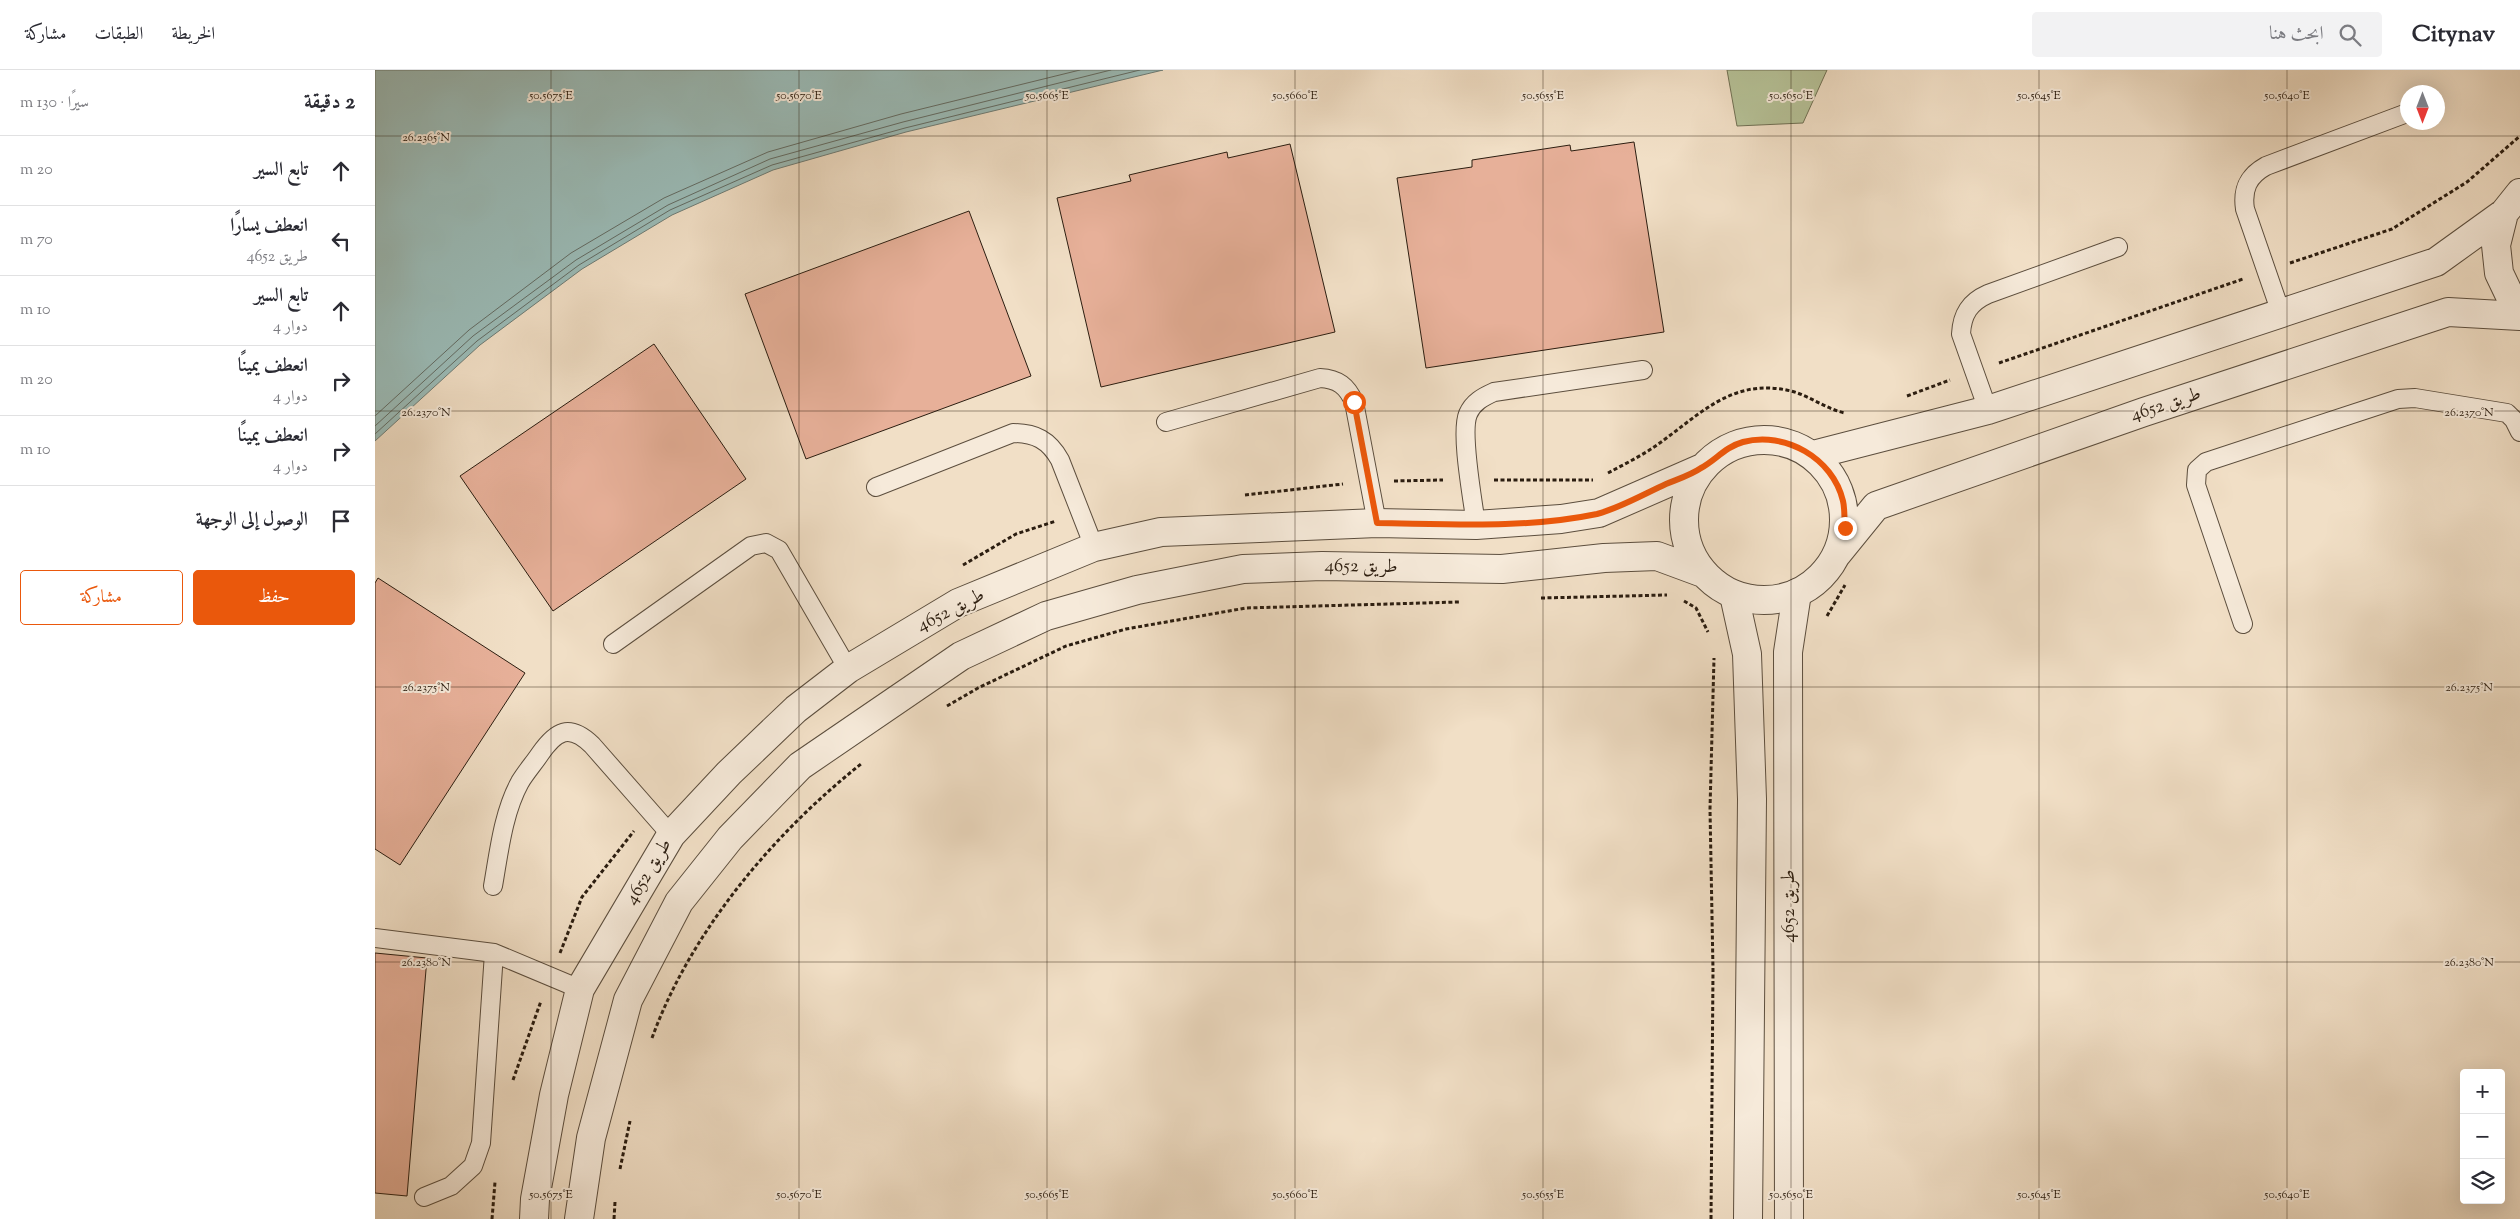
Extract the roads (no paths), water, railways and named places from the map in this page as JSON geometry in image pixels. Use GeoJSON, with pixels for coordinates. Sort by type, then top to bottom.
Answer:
{"type":"FeatureCollection","features":[{"type":"Feature","properties":{"kind":"street"},"geometry":{"type":"LineString","coordinates":[[2512,203],[2496,245],[2499,273],[2509,296],[2520,307]]}},
{"type":"Feature","properties":{"kind":"street"},"geometry":{"type":"LineString","coordinates":[[1813,455],[1988,410],[2436,262],[2512,203]]}},
{"type":"Feature","properties":{"kind":"street","name":"طريق 4652"},"geometry":{"type":"LineString","coordinates":[[1837,554],[1876,506],[2144,412],[2448,312],[2520,316]]}},
{"type":"Feature","properties":{"kind":"street"},"geometry":{"type":"LineString","coordinates":[[1767,439],[1791,444],[1813,455],[1832,475],[1843,500],[1845,528],[1837,554],[1821,577],[1797,593],[1777,599],[1755,600],[1735,595],[1703,573],[1688,549],[1683,521],[1688,493],[1702,468],[1720,452],[1742,442],[1767,439]]}},
{"type":"Feature","properties":{"kind":"street","name":"طريق 4652"},"geometry":{"type":"LineString","coordinates":[[534,1219],[535,1199],[554,1095],[580,989],[671,834],[729,773],[796,709],[848,670],[958,603],[1094,547],[1161,532],[1377,523],[1476,525],[1561,519],[1599,513],[1702,468]]}},
{"type":"Feature","properties":{"kind":"street","name":"طريق 4652"},"geometry":{"type":"LineString","coordinates":[[579,1219],[591,1138],[629,1000],[679,902],[730,838],[800,766],[961,656],[1046,616],[1137,590],[1243,569],[1322,566],[1502,569],[1657,556],[1703,573]]}},
{"type":"Feature","properties":{"kind":"street","name":"طريق 4652"},"geometry":{"type":"LineString","coordinates":[[1789,1219],[1788,652],[1797,593]]}},
{"type":"Feature","properties":{"kind":"street","name":"طريق 4652"},"geometry":{"type":"LineString","coordinates":[[1735,595],[1747,654],[1752,799],[1748,1219]]}},
{"type":"Feature","properties":{"kind":"lane"},"geometry":{"type":"LineString","coordinates":[[2281,314],[2245,209],[2244,192],[2251,176],[2266,166],[2400,116]]}},
{"type":"Feature","properties":{"kind":"lane"},"geometry":{"type":"LineString","coordinates":[[1988,410],[1961,334],[1962,323],[1971,305],[1988,294],[2118,248]]}},
{"type":"Feature","properties":{"kind":"lane"},"geometry":{"type":"LineString","coordinates":[[1476,525],[1465,425],[1474,404],[1483,396],[1494,392],[1643,370]]}},
{"type":"Feature","properties":{"kind":"lane"},"geometry":{"type":"LineString","coordinates":[[1166,422],[1320,378],[1331,379],[1341,383],[1349,392],[1354,402],[1377,523]]}},
{"type":"Feature","properties":{"kind":"lane"},"geometry":{"type":"LineString","coordinates":[[2243,624],[2196,485],[2197,470],[2206,462],[2398,399],[2415,398],[2507,412],[2514,420],[2520,432]]}},
{"type":"Feature","properties":{"kind":"lane"},"geometry":{"type":"LineString","coordinates":[[876,487],[1013,433],[1027,433],[1041,438],[1057,454],[1094,547]]}},
{"type":"Feature","properties":{"kind":"lane"},"geometry":{"type":"LineString","coordinates":[[613,644],[751,546],[766,544],[779,550],[848,670]]}},
{"type":"Feature","properties":{"kind":"lane"},"geometry":{"type":"LineString","coordinates":[[493,886],[505,824],[520,783],[553,737],[563,733],[574,733],[592,745],[671,834]]}},
{"type":"Feature","properties":{"kind":"lane"},"geometry":{"type":"LineString","coordinates":[[375,938],[494,953],[580,989]]}},
{"type":"Feature","properties":{"kind":"lane"},"geometry":{"type":"LineString","coordinates":[[424,1197],[451,1186],[473,1166],[481,1143],[494,953]]}},
{"type":"Feature","properties":{"kind":"water"},"geometry":{"type":"Polygon","coordinates":[[[375,70],[1163,70],[906,132],[773,170],[672,215],[582,269],[480,345],[375,441],[375,70]]]}}]}
